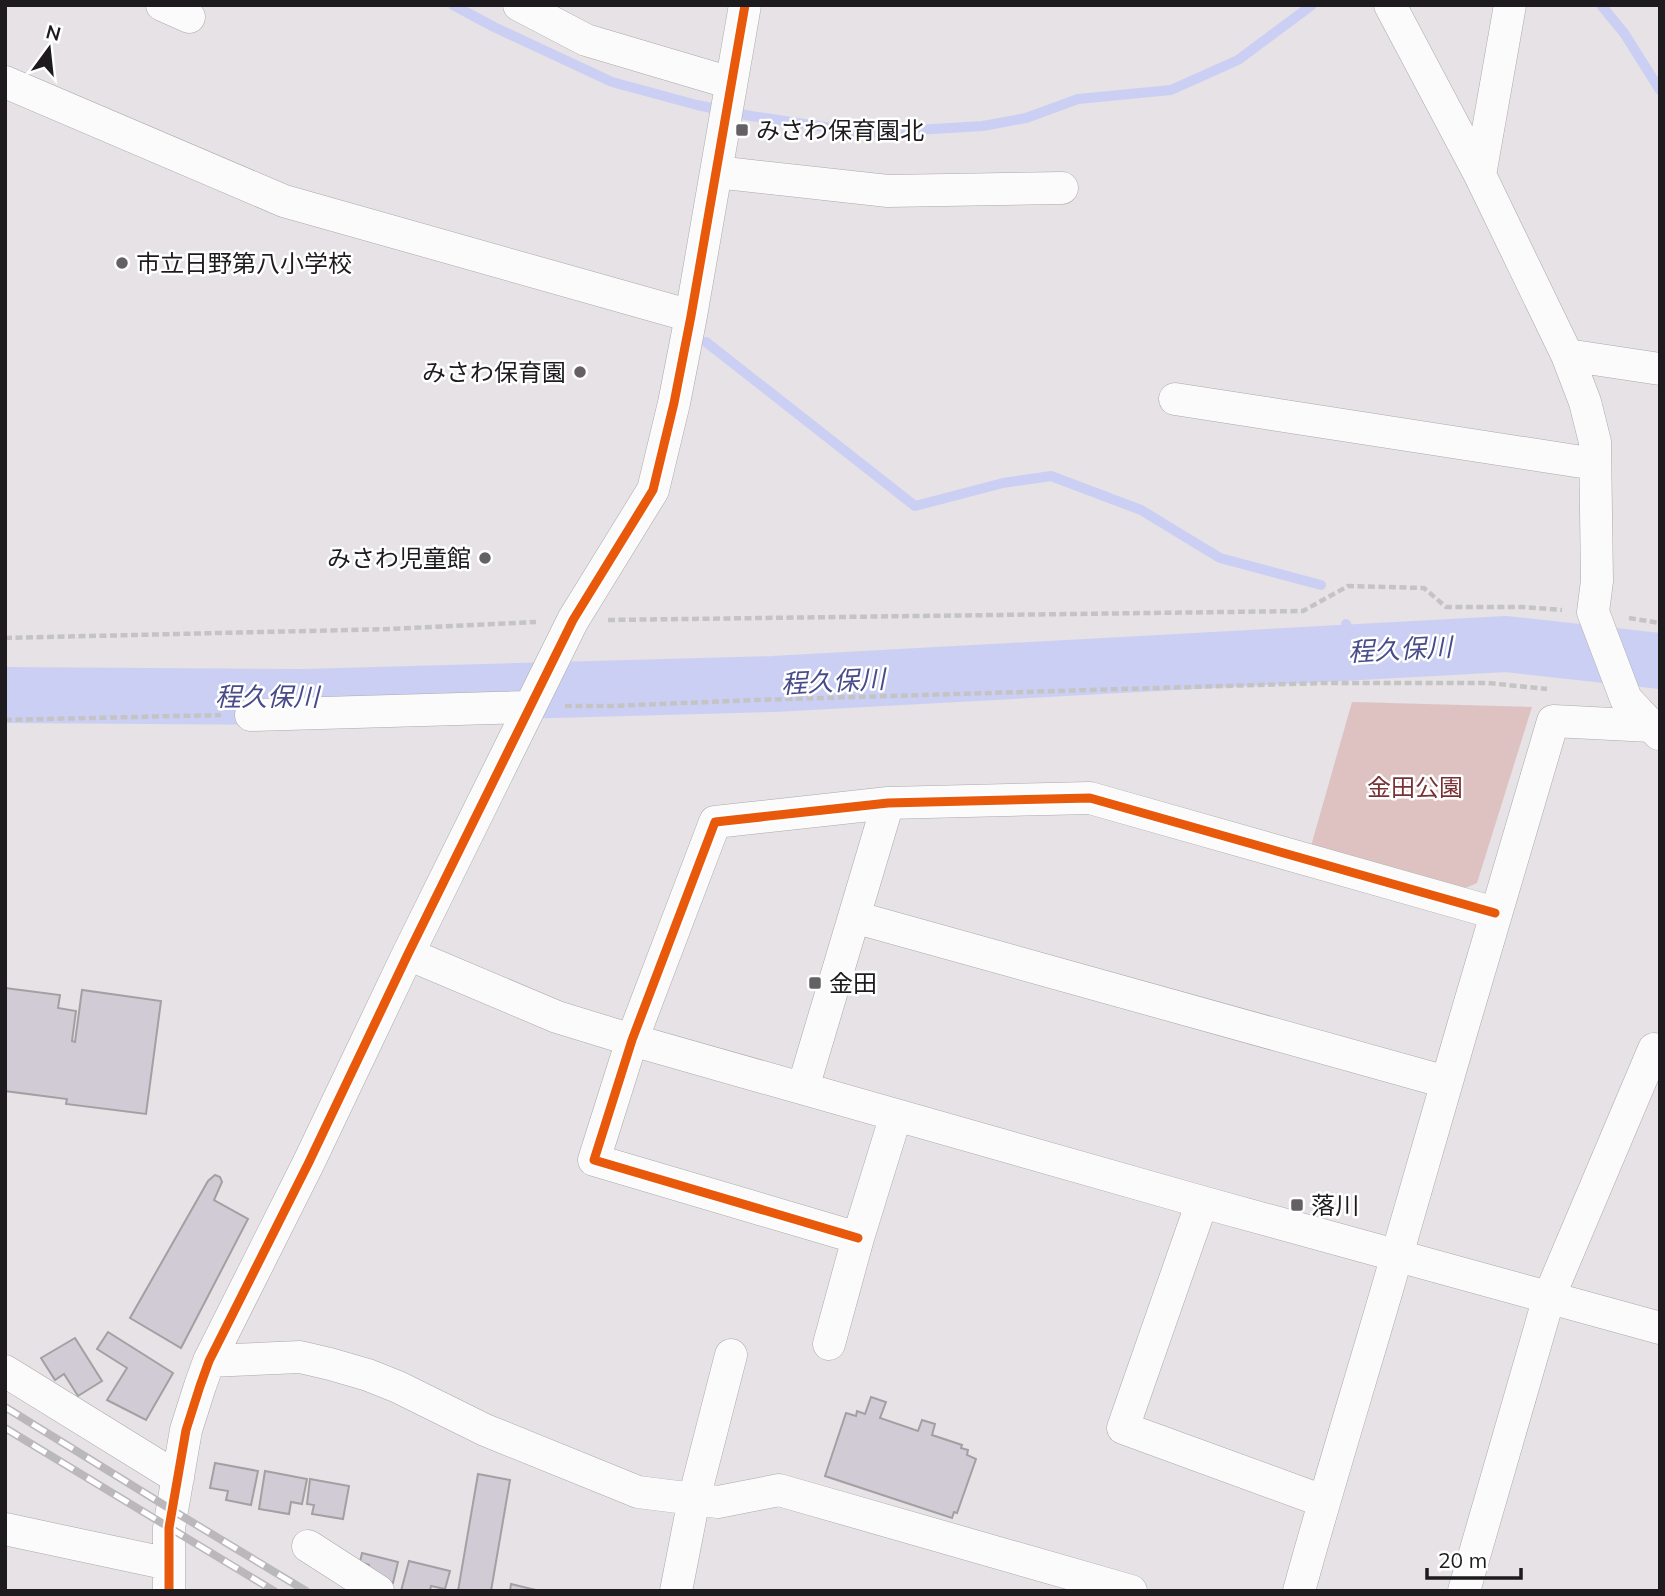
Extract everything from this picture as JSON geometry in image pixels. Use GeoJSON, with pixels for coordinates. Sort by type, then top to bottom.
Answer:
{"type":"FeatureCollection","features":[{"type":"Feature","properties":{"kind":"street"},"geometry":{"type":"LineString","coordinates":[[5,1528],[76,1545],[169,1577],[169,1528],[186,1430],[209,1361],[571,624],[653,490],[691,316],[745,5]]}},
{"type":"Feature","properties":{"kind":"street"},"geometry":{"type":"LineString","coordinates":[[1390,5],[1480,176],[1567,355],[1585,402],[1595,442],[1595,616],[1626,699],[1655,731]]}},
{"type":"Feature","properties":{"kind":"street"},"geometry":{"type":"LineString","coordinates":[[1480,176],[1510,5]]}},
{"type":"Feature","properties":{"kind":"street"},"geometry":{"type":"LineString","coordinates":[[531,8],[586,40],[730,86]]}},
{"type":"Feature","properties":{"kind":"street"},"geometry":{"type":"LineString","coordinates":[[5,82],[284,201],[691,316]]}},
{"type":"Feature","properties":{"kind":"street"},"geometry":{"type":"LineString","coordinates":[[716,172],[888,191],[1062,188]]}},
{"type":"Feature","properties":{"kind":"street"},"geometry":{"type":"LineString","coordinates":[[1567,355],[1660,369]]}},
{"type":"Feature","properties":{"kind":"street"},"geometry":{"type":"LineString","coordinates":[[1175,400],[1595,464]]}},
{"type":"Feature","properties":{"kind":"street"},"geometry":{"type":"LineString","coordinates":[[251,715],[533,702]]}},
{"type":"Feature","properties":{"kind":"street"},"geometry":{"type":"LineString","coordinates":[[1299,1591],[1323,1501],[1553,720],[1655,731]]}},
{"type":"Feature","properties":{"kind":"street"},"geometry":{"type":"LineString","coordinates":[[858,1238],[594,1160],[632,1040],[715,822],[888,803],[1090,798],[1495,913]]}},
{"type":"Feature","properties":{"kind":"street"},"geometry":{"type":"LineString","coordinates":[[803,1088],[888,803]]}},
{"type":"Feature","properties":{"kind":"street"},"geometry":{"type":"LineString","coordinates":[[854,917],[1446,1082]]}},
{"type":"Feature","properties":{"kind":"street"},"geometry":{"type":"LineString","coordinates":[[408,954],[557,1017],[632,1040],[1397,1257],[1660,1328]]}},
{"type":"Feature","properties":{"kind":"street"},"geometry":{"type":"LineString","coordinates":[[1464,1591],[1549,1297],[1654,1049],[1660,1051]]}},
{"type":"Feature","properties":{"kind":"street"},"geometry":{"type":"LineString","coordinates":[[829,1344],[896,1115]]}},
{"type":"Feature","properties":{"kind":"street"},"geometry":{"type":"LineString","coordinates":[[1202,1202],[1123,1428],[1323,1501]]}},
{"type":"Feature","properties":{"kind":"street"},"geometry":{"type":"LineString","coordinates":[[676,1591],[694,1499],[731,1355]]}},
{"type":"Feature","properties":{"kind":"street"},"geometry":{"type":"LineString","coordinates":[[209,1361],[300,1357],[368,1375],[485,1430],[638,1492],[718,1502],[779,1490],[1131,1591]]}},
{"type":"Feature","properties":{"kind":"street"},"geometry":{"type":"LineString","coordinates":[[5,1371],[178,1478]]}},
{"type":"Feature","properties":{"kind":"street"},"geometry":{"type":"LineString","coordinates":[[308,1546],[378,1591]]}},
{"type":"Feature","properties":{"kind":"path"},"geometry":{"type":"LineString","coordinates":[[5,638],[571,624],[1303,611],[1348,586],[1423,588],[1446,607],[1522,607],[1660,623]]}},
{"type":"Feature","properties":{"kind":"path"},"geometry":{"type":"LineString","coordinates":[[533,702],[611,706],[1324,683],[1488,683],[1557,690]]}},
{"type":"Feature","properties":{"kind":"path"},"geometry":{"type":"LineString","coordinates":[[5,720],[251,715]]}},
{"type":"Feature","properties":{"kind":"green space","name":"金田公園"},"geometry":{"type":"Polygon","coordinates":[[[1352,702],[1532,707],[1477,883],[1463,889],[1311,846],[1352,702]]]}},
{"type":"Feature","properties":{"kind":"building"},"geometry":{"type":"Polygon","coordinates":[[[5,988],[60,995],[58,1008],[76,1011],[72,1041],[75,1042],[82,990],[161,1001],[146,1114],[66,1104],[67,1099],[5,1091],[5,988]]]}},
{"type":"Feature","properties":{"kind":"building"},"geometry":{"type":"Polygon","coordinates":[[[215,1175],[220,1177],[222,1182],[214,1200],[248,1219],[181,1348],[130,1318],[208,1181],[215,1175]]]}},
{"type":"Feature","properties":{"kind":"building"},"geometry":{"type":"Polygon","coordinates":[[[108,1332],[173,1373],[146,1420],[107,1400],[127,1368],[97,1349],[108,1332]]]}},
{"type":"Feature","properties":{"kind":"building"},"geometry":{"type":"Polygon","coordinates":[[[75,1338],[102,1381],[78,1396],[64,1374],[55,1380],[41,1358],[75,1338]]]}},
{"type":"Feature","properties":{"kind":"building"},"geometry":{"type":"Polygon","coordinates":[[[871,1397],[886,1402],[880,1418],[918,1431],[922,1420],[935,1424],[932,1435],[962,1445],[961,1448],[968,1450],[967,1455],[976,1459],[957,1513],[954,1512],[952,1518],[825,1476],[846,1413],[856,1416],[857,1411],[865,1414],[871,1397]]]}},
{"type":"Feature","properties":{"kind":"building"},"geometry":{"type":"Polygon","coordinates":[[[215,1463],[258,1471],[251,1505],[226,1500],[228,1491],[210,1488],[215,1463]]]}},
{"type":"Feature","properties":{"kind":"building"},"geometry":{"type":"Polygon","coordinates":[[[265,1471],[307,1479],[302,1504],[291,1502],[289,1514],[259,1509],[265,1471]]]}},
{"type":"Feature","properties":{"kind":"building"},"geometry":{"type":"Polygon","coordinates":[[[478,1474],[510,1480],[491,1591],[458,1591],[478,1474]]]}},
{"type":"Feature","properties":{"kind":"building"},"geometry":{"type":"Polygon","coordinates":[[[310,1479],[349,1486],[343,1519],[312,1514],[314,1505],[307,1504],[310,1479]]]}},
{"type":"Feature","properties":{"kind":"building"},"geometry":{"type":"Polygon","coordinates":[[[362,1553],[398,1562],[393,1583],[367,1573],[369,1565],[360,1562],[362,1553]]]}},
{"type":"Feature","properties":{"kind":"building"},"geometry":{"type":"Polygon","coordinates":[[[409,1561],[450,1571],[445,1589],[431,1586],[430,1591],[401,1591],[409,1561]]]}},
{"type":"Feature","properties":{"kind":"building"},"geometry":{"type":"Polygon","coordinates":[[[511,1584],[540,1591],[510,1591],[511,1584]]]}},
{"type":"Feature","properties":{"kind":"waterway"},"geometry":{"type":"LineString","coordinates":[[453,5],[612,82],[697,105],[751,116],[865,133],[983,126],[1026,118],[1078,99],[1171,90],[1238,60],[1312,5]]}},
{"type":"Feature","properties":{"kind":"waterway"},"geometry":{"type":"LineString","coordinates":[[1601,5],[1624,33],[1660,90]]}},
{"type":"Feature","properties":{"kind":"waterway"},"geometry":{"type":"LineString","coordinates":[[706,342],[915,506],[1003,483],[1051,476],[1141,510],[1220,558],[1321,585]]}},
{"type":"Feature","properties":{"kind":"waterway"},"geometry":{"type":"LineString","coordinates":[[1346,624],[1356,651]]}},
{"type":"Feature","properties":{"kind":"waterway","name":"程久保川"},"geometry":{"type":"LineString","coordinates":[[5,695],[303,697],[773,684],[1506,644],[1660,661]]}},
{"type":"Feature","properties":{"kind":"railway"},"geometry":{"type":"LineString","coordinates":[[5,1407],[306,1591]]}},
{"type":"Feature","properties":{"kind":"railway"},"geometry":{"type":"LineString","coordinates":[[5,1428],[274,1591]]}},
{"type":"Feature","properties":{"kind":"cycle path"},"geometry":{"type":"LineString","coordinates":[[169,1591],[169,1528],[186,1430],[209,1361],[573,620],[653,490],[691,316],[745,5]]}},
{"type":"Feature","properties":{"kind":"cycle path"},"geometry":{"type":"LineString","coordinates":[[858,1238],[594,1160],[632,1040],[715,822],[888,803],[1090,798],[1495,913]]}},
{"type":"Feature","properties":{"kind":"place","name":"みさわ保育園北"},"geometry":{"type":"Point","coordinates":[742,130]}},
{"type":"Feature","properties":{"kind":"place","name":"市立日野第八小学校"},"geometry":{"type":"Point","coordinates":[122,263]}},
{"type":"Feature","properties":{"kind":"place","name":"みさわ保育園"},"geometry":{"type":"Point","coordinates":[580,372]}},
{"type":"Feature","properties":{"kind":"place","name":"みさわ児童館"},"geometry":{"type":"Point","coordinates":[485,558]}},
{"type":"Feature","properties":{"kind":"place","name":"金田"},"geometry":{"type":"Point","coordinates":[815,983]}},
{"type":"Feature","properties":{"kind":"place","name":"落川"},"geometry":{"type":"Point","coordinates":[1297,1205]}}]}
